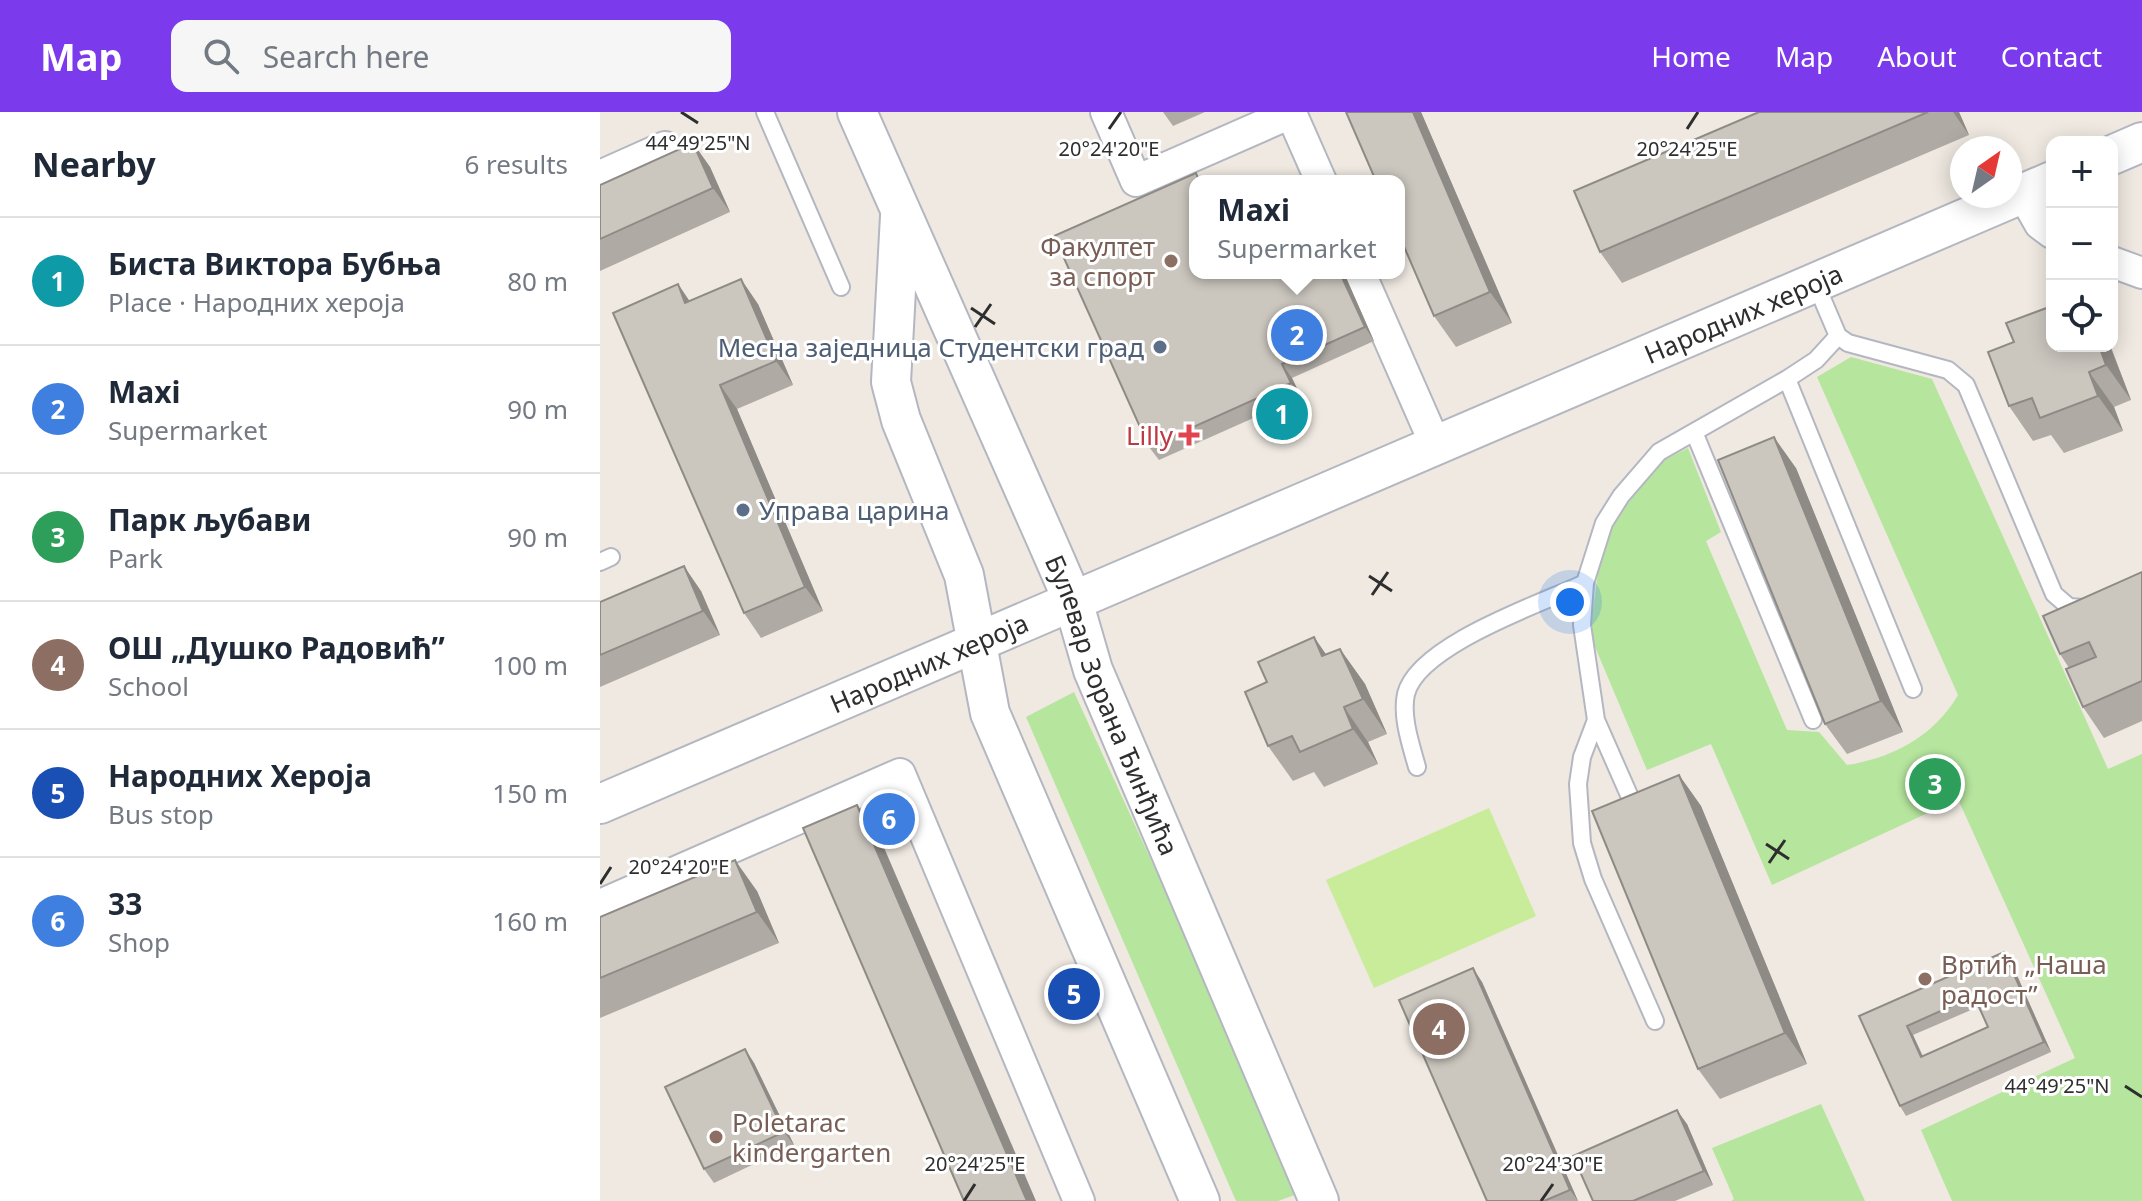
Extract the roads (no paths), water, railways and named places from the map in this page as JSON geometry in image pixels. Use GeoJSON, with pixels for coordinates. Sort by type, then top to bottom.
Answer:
{"type":"FeatureCollection","features":[{"type":"Feature","properties":{"kind":"street","name":"Булевар Зорана Ђинђића"},"geometry":{"type":"LineString","coordinates":[[857,112],[1073,601],[1093,670],[1319,1201]]}},
{"type":"Feature","properties":{"kind":"street"},"geometry":{"type":"LineString","coordinates":[[1106,112],[1136,181],[1291,113],[1318,175]]}},
{"type":"Feature","properties":{"kind":"street"},"geometry":{"type":"LineString","coordinates":[[2118,152],[2142,142]]}},
{"type":"Feature","properties":{"kind":"street"},"geometry":{"type":"LineString","coordinates":[[600,176],[665,147]]}},
{"type":"Feature","properties":{"kind":"street"},"geometry":{"type":"LineString","coordinates":[[2037,187],[2040,224],[2046,228]]}},
{"type":"Feature","properties":{"kind":"street","name":"Народних хероја"},"geometry":{"type":"LineString","coordinates":[[600,804],[2037,187]]}},
{"type":"Feature","properties":{"kind":"street","name":"Булевар Зорана Ђинђића"},"geometry":{"type":"LineString","coordinates":[[900,213],[891,382],[901,420],[964,575],[990,713],[1200,1201]]}},
{"type":"Feature","properties":{"kind":"street"},"geometry":{"type":"LineString","coordinates":[[2118,264],[2142,273]]}},
{"type":"Feature","properties":{"kind":"street"},"geometry":{"type":"LineString","coordinates":[[1363,279],[1436,446]]}},
{"type":"Feature","properties":{"kind":"street"},"geometry":{"type":"LineString","coordinates":[[600,905],[900,774],[1079,1201]]}},
{"type":"Feature","properties":{"kind":"lane"},"geometry":{"type":"LineString","coordinates":[[765,112],[841,287]]}},
{"type":"Feature","properties":{"kind":"lane"},"geometry":{"type":"LineString","coordinates":[[1815,282],[1838,336],[1858,347],[1948,370],[1959,376],[1966,385],[2054,594],[2064,604],[2076,609],[2097,605]]}},
{"type":"Feature","properties":{"kind":"lane"},"geometry":{"type":"LineString","coordinates":[[1633,804],[1596,720],[1582,625],[1585,583],[1604,523],[1621,496],[1659,452],[1787,379],[1822,354],[1838,336]]}},
{"type":"Feature","properties":{"kind":"lane"},"geometry":{"type":"LineString","coordinates":[[1787,379],[1913,689]]}},
{"type":"Feature","properties":{"kind":"lane"},"geometry":{"type":"LineString","coordinates":[[1694,432],[1813,720]]}},
{"type":"Feature","properties":{"kind":"lane"},"geometry":{"type":"LineString","coordinates":[[1417,767],[1406,711],[1406,693],[1419,671],[1452,645],[1585,583]]}},
{"type":"Feature","properties":{"kind":"lane"},"geometry":{"type":"LineString","coordinates":[[1596,720],[1582,757],[1578,784],[1582,843],[1593,879],[1655,1021]]}},
{"type":"Feature","properties":{"kind":"place","name":"Факултет за спорт"},"geometry":{"type":"Point","coordinates":[1171,261]}},
{"type":"Feature","properties":{"kind":"place","name":"Maxi"},"geometry":{"type":"Point","coordinates":[1297,335]}},
{"type":"Feature","properties":{"kind":"place","name":"Месна заједница Студентски град"},"geometry":{"type":"Point","coordinates":[1160,347]}},
{"type":"Feature","properties":{"kind":"place","name":"Биста Виктора Бубња"},"geometry":{"type":"Point","coordinates":[1282,414]}},
{"type":"Feature","properties":{"kind":"place","name":"Lilly"},"geometry":{"type":"Point","coordinates":[1189,435]}},
{"type":"Feature","properties":{"kind":"place","name":"Управа царина"},"geometry":{"type":"Point","coordinates":[743,510]}},
{"type":"Feature","properties":{"kind":"place","name":"Парк љубави"},"geometry":{"type":"Point","coordinates":[1935,784]}},
{"type":"Feature","properties":{"kind":"place","name":"33"},"geometry":{"type":"Point","coordinates":[889,819]}},
{"type":"Feature","properties":{"kind":"place","name":"Вртић „Наша радост”"},"geometry":{"type":"Point","coordinates":[1925,979]}},
{"type":"Feature","properties":{"kind":"place","name":"Народних Хероја"},"geometry":{"type":"Point","coordinates":[1074,994]}},
{"type":"Feature","properties":{"kind":"place","name":"ОШ „Душко Радовић”"},"geometry":{"type":"Point","coordinates":[1439,1029]}},
{"type":"Feature","properties":{"kind":"place","name":"Poletarac kindergarten"},"geometry":{"type":"Point","coordinates":[716,1137]}}]}
